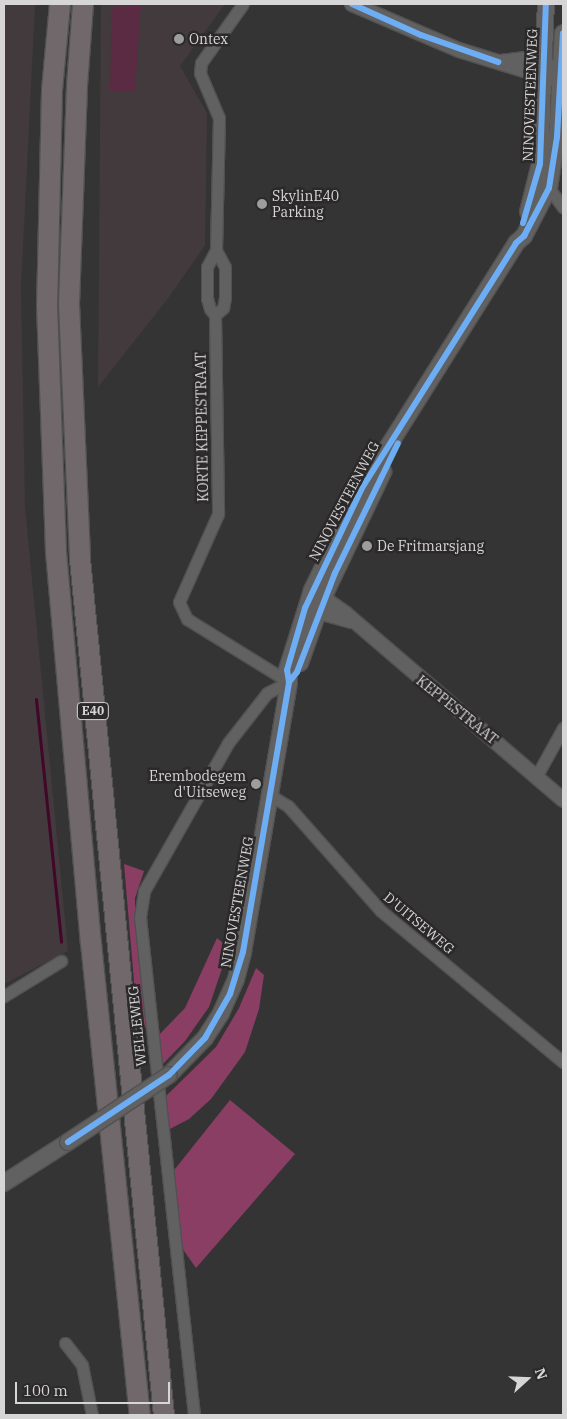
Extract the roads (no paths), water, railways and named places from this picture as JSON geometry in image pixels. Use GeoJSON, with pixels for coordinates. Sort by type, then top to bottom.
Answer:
{"type":"FeatureCollection","features":[{"type":"Feature","properties":{"kind":"highway","name":"E40"},"geometry":{"type":"LineString","coordinates":[[60,4],[52,90],[47,304],[56,552],[88,915],[140,1415]]}},
{"type":"Feature","properties":{"kind":"highway","name":"E40"},"geometry":{"type":"LineString","coordinates":[[83,4],[77,86],[69,304],[80,559],[164,1415]]}},
{"type":"Feature","properties":{"kind":"main road","name":"NINOVESTEENWEG"},"geometry":{"type":"LineString","coordinates":[[4,1183],[169,1075],[205,1038],[221,1013],[236,979],[243,952],[268,794],[289,682],[289,664],[362,488],[516,242],[540,164],[542,57],[546,4]]}},
{"type":"Feature","properties":{"kind":"main road","name":"NINOVESTEENWEG"},"geometry":{"type":"LineString","coordinates":[[516,242],[524,236],[549,188],[558,137],[563,33]]}},
{"type":"Feature","properties":{"kind":"street","name":"KORTE KEPPESTRAAT"},"geometry":{"type":"LineString","coordinates":[[243,4],[201,63],[202,83],[217,108],[219,118],[216,250],[207,267],[207,298],[210,309],[216,315],[218,514],[179,602],[187,619],[289,682]]}},
{"type":"Feature","properties":{"kind":"street"},"geometry":{"type":"LineString","coordinates":[[352,4],[429,38],[562,82]]}},
{"type":"Feature","properties":{"kind":"street"},"geometry":{"type":"LineString","coordinates":[[498,62],[542,57],[562,82]]}},
{"type":"Feature","properties":{"kind":"street"},"geometry":{"type":"LineString","coordinates":[[549,188],[563,207]]}},
{"type":"Feature","properties":{"kind":"street","name":"KORTE KEPPESTRAAT"},"geometry":{"type":"LineString","coordinates":[[216,250],[225,267],[225,298],[223,308],[216,315]]}},
{"type":"Feature","properties":{"kind":"street","name":"KEPPESTRAAT"},"geometry":{"type":"LineString","coordinates":[[314,602],[351,621],[537,775],[563,800]]}},
{"type":"Feature","properties":{"kind":"street","name":"WELLEWEG"},"geometry":{"type":"LineString","coordinates":[[194,1415],[140,917],[144,891],[228,743],[267,693],[289,682]]}},
{"type":"Feature","properties":{"kind":"street"},"geometry":{"type":"LineString","coordinates":[[537,775],[563,728]]}},
{"type":"Feature","properties":{"kind":"street","name":"D'UITSEWEG"},"geometry":{"type":"LineString","coordinates":[[268,794],[288,806],[381,911],[563,1062]]}},
{"type":"Feature","properties":{"kind":"street"},"geometry":{"type":"LineString","coordinates":[[4,996],[61,961]]}},
{"type":"Feature","properties":{"kind":"street"},"geometry":{"type":"LineString","coordinates":[[65,1343],[82,1365],[92,1415]]}},
{"type":"Feature","properties":{"kind":"waterway"},"geometry":{"type":"LineString","coordinates":[[36,699],[61,942]]}},
{"type":"Feature","properties":{"kind":"place","name":"Ontex"},"geometry":{"type":"Point","coordinates":[179,39]}},
{"type":"Feature","properties":{"kind":"place","name":"SkylinE40 Parking"},"geometry":{"type":"Point","coordinates":[262,204]}},
{"type":"Feature","properties":{"kind":"place","name":"De Fritmarsjang"},"geometry":{"type":"Point","coordinates":[367,546]}},
{"type":"Feature","properties":{"kind":"place","name":"Erembodegem d'Uitseweg"},"geometry":{"type":"Point","coordinates":[256,784]}}]}
